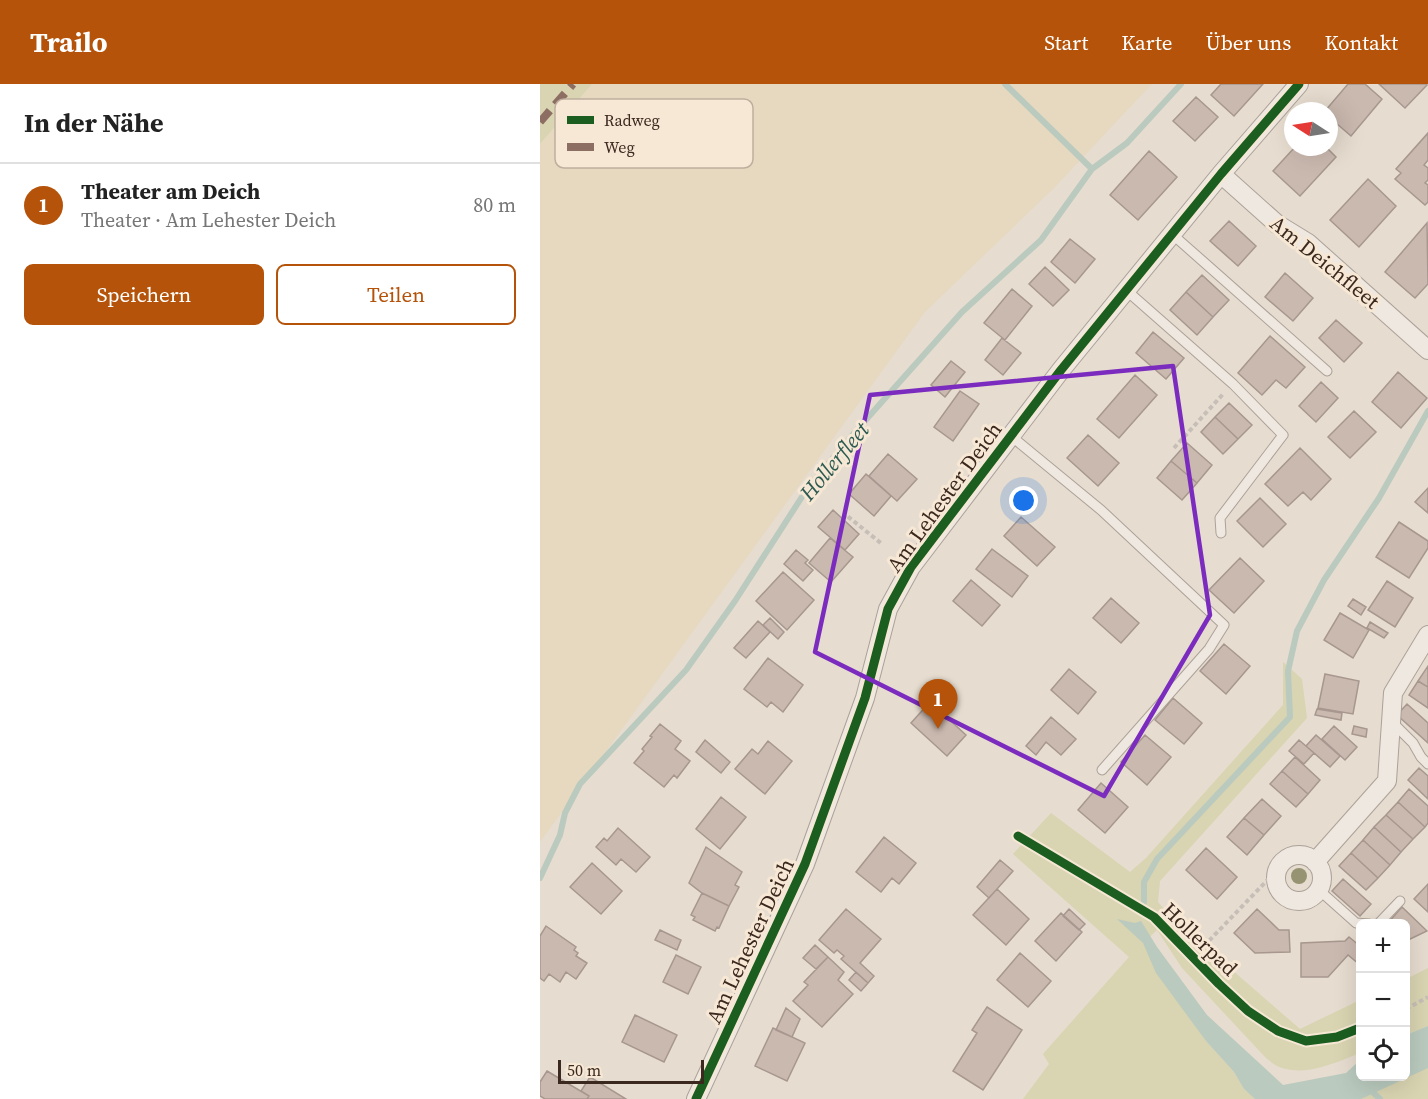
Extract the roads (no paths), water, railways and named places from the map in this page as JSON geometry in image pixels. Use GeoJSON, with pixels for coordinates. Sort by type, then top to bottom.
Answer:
{"type":"FeatureCollection","features":[{"type":"Feature","properties":{"kind":"street","name":"Am Lehester Deich"},"geometry":{"type":"LineString","coordinates":[[696,1099],[809,854],[865,698],[888,609],[911,567],[1061,370],[1221,174],[1299,84]]}},
{"type":"Feature","properties":{"kind":"street","name":"Am Deichfleet"},"geometry":{"type":"LineString","coordinates":[[1221,174],[1276,224],[1308,243],[1428,350]]}},
{"type":"Feature","properties":{"kind":"street"},"geometry":{"type":"LineString","coordinates":[[1315,861],[1387,781],[1393,693],[1428,635]]}},
{"type":"Feature","properties":{"kind":"street"},"geometry":{"type":"LineString","coordinates":[[1294,855],[1302,855],[1315,861],[1322,875],[1319,890],[1305,900],[1289,899],[1278,886],[1276,878],[1282,863],[1294,855]]}},
{"type":"Feature","properties":{"kind":"lane"},"geometry":{"type":"LineString","coordinates":[[1172,234],[1326,371]]}},
{"type":"Feature","properties":{"kind":"lane"},"geometry":{"type":"LineString","coordinates":[[1126,290],[1233,384],[1283,435],[1220,518],[1221,533]]}},
{"type":"Feature","properties":{"kind":"lane","name":"Am Lehester Deich"},"geometry":{"type":"LineString","coordinates":[[1011,436],[1101,510],[1224,625],[1209,649],[1102,770]]}},
{"type":"Feature","properties":{"kind":"lane"},"geometry":{"type":"LineString","coordinates":[[1391,722],[1413,743],[1421,758],[1428,764]]}},
{"type":"Feature","properties":{"kind":"lane"},"geometry":{"type":"LineString","coordinates":[[1319,890],[1356,923]]}},
{"type":"Feature","properties":{"kind":"lane"},"geometry":{"type":"LineString","coordinates":[[1383,919],[1400,901]]}},
{"type":"Feature","properties":{"kind":"waterway"},"geometry":{"type":"LineString","coordinates":[[1005,84],[1092,169]]}},
{"type":"Feature","properties":{"kind":"waterway","name":"Hollerfleet"},"geometry":{"type":"LineString","coordinates":[[540,878],[560,835],[565,813],[580,784],[686,670],[735,601],[807,489],[962,312],[1041,240],[1092,169],[1127,143],[1181,84]]}},
{"type":"Feature","properties":{"kind":"waterway"},"geometry":{"type":"LineString","coordinates":[[1144,902],[1144,882],[1157,859],[1290,717],[1288,671],[1297,631],[1324,580],[1379,498],[1428,411]]}},
{"type":"Feature","properties":{"kind":"waterway"},"geometry":{"type":"LineString","coordinates":[[1369,1089],[1380,1099]]}},
{"type":"Feature","properties":{"kind":"place","name":"Theater am Deich"},"geometry":{"type":"Point","coordinates":[938,729]}}]}
